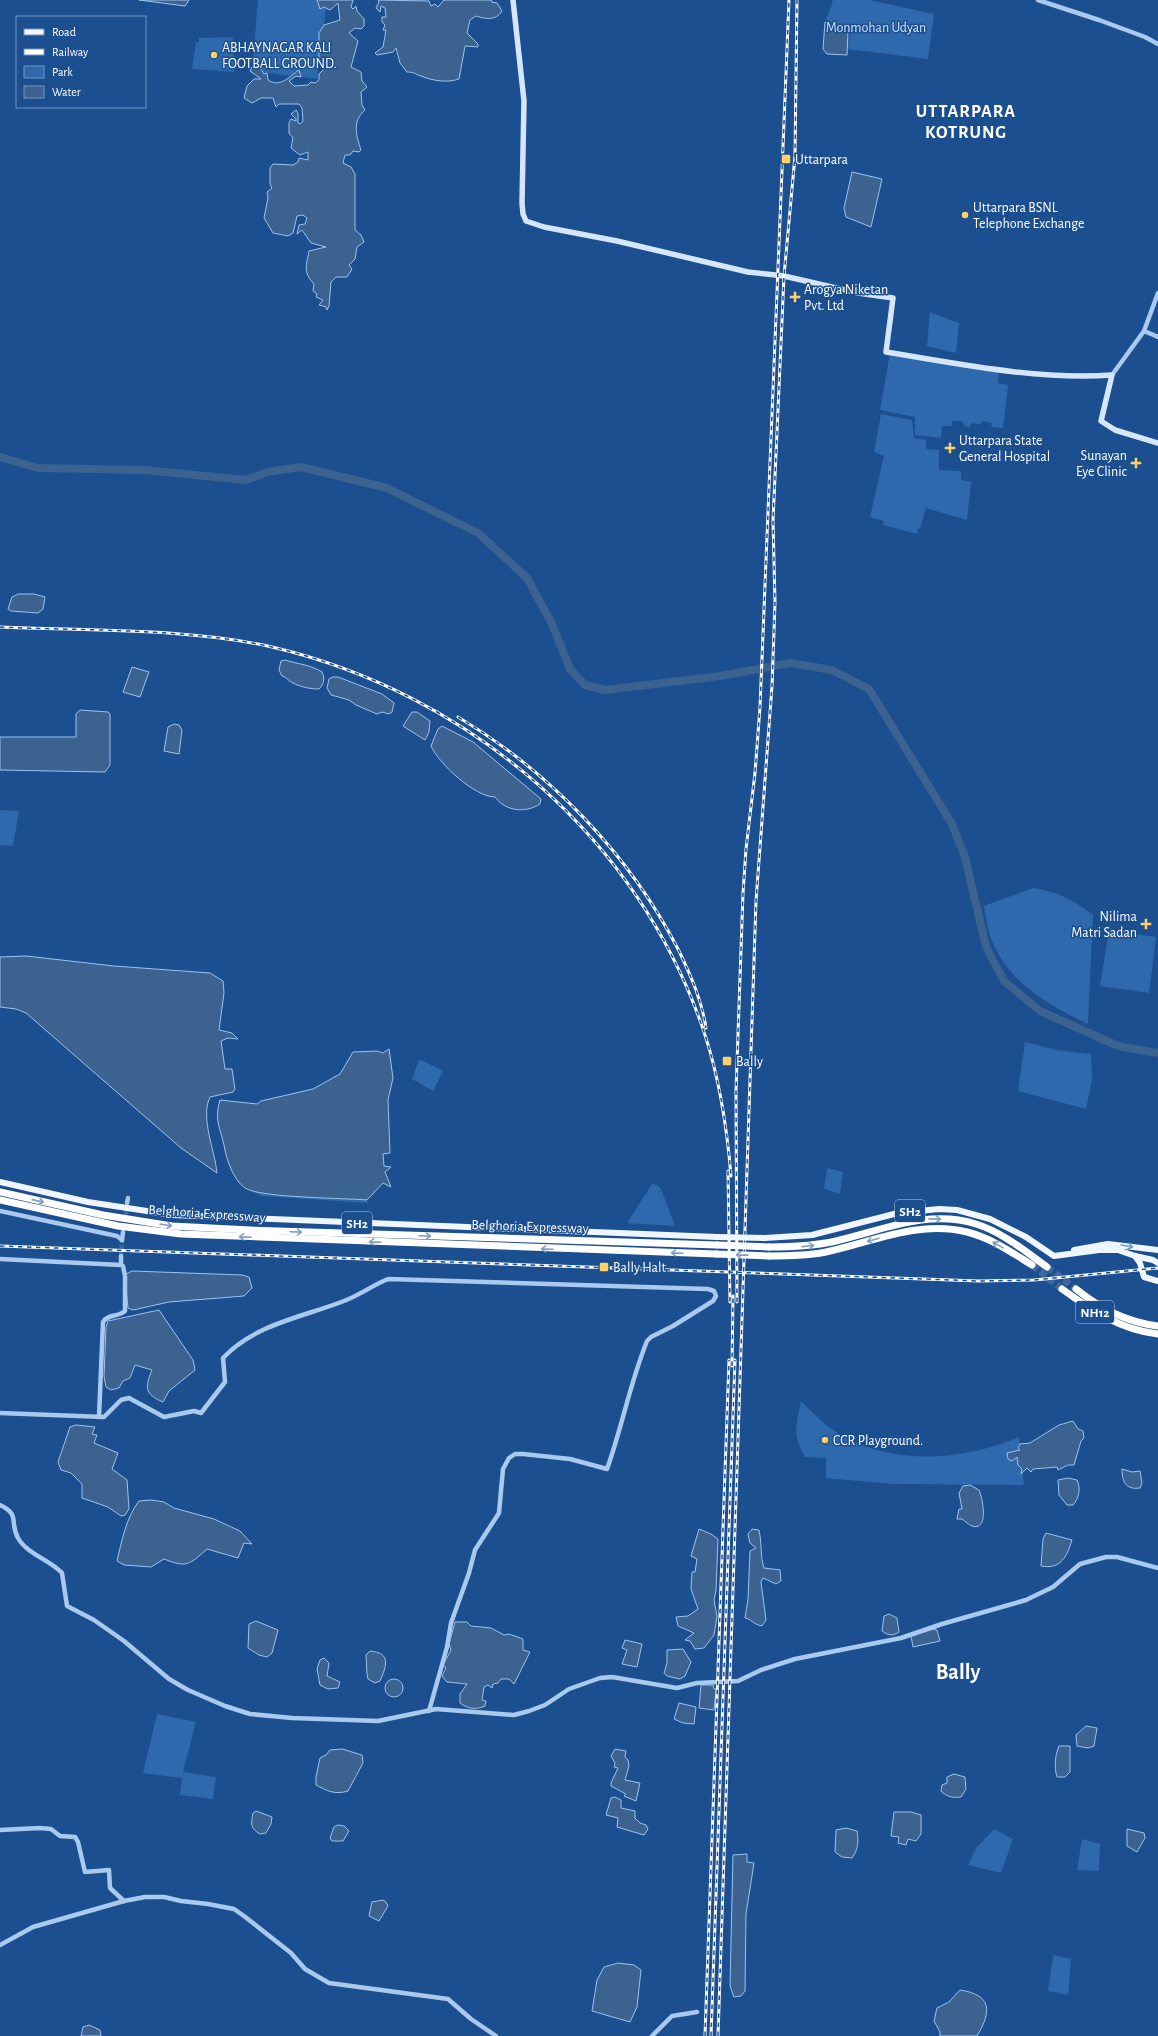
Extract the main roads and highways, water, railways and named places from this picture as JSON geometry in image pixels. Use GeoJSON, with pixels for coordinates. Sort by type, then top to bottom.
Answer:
{"type":"FeatureCollection","features":[{"type":"Feature","properties":{"kind":"highway","name":"Belghoria Expressway"},"geometry":{"type":"LineString","coordinates":[[0,1192],[103,1215],[172,1226],[769,1247],[820,1244],[904,1222],[931,1219],[956,1220],[976,1224],[994,1232],[1018,1245],[1047,1267]]}},
{"type":"Feature","properties":{"kind":"highway","name":"Belghoria Expressway"},"geometry":{"type":"LineString","coordinates":[[0,1200],[118,1226],[181,1234],[769,1256],[812,1254],[904,1231],[943,1228],[981,1236],[1007,1249],[1032,1265]]}},
{"type":"Feature","properties":{"kind":"highway","name":"NH12"},"geometry":{"type":"LineString","coordinates":[[1062,1289],[1098,1314],[1158,1334]]}},
{"type":"Feature","properties":{"kind":"highway","name":"NH12"},"geometry":{"type":"LineString","coordinates":[[1076,1289],[1110,1312],[1133,1325],[1158,1326]]}},
{"type":"Feature","properties":{"kind":"main road"},"geometry":{"type":"LineString","coordinates":[[513,0],[524,101],[522,203],[526,221],[544,227],[618,241],[748,272],[784,276],[858,293],[893,298],[886,352],[998,370],[1088,377],[1112,375],[1101,421],[1115,430],[1158,443]]}},
{"type":"Feature","properties":{"kind":"main road","name":"SH2"},"geometry":{"type":"LineString","coordinates":[[0,1182],[88,1202],[173,1215],[717,1237],[765,1238],[812,1235],[898,1213],[939,1209],[957,1210],[990,1219],[1026,1237],[1047,1252],[1110,1250],[1126,1252],[1135,1256]]}},
{"type":"Feature","properties":{"kind":"main road","name":"SH2"},"geometry":{"type":"LineString","coordinates":[[1077,1252],[1108,1244],[1158,1250]]}},
{"type":"Feature","properties":{"kind":"main road"},"geometry":{"type":"LineString","coordinates":[[1135,1256],[1153,1260],[1158,1263]]}},
{"type":"Feature","properties":{"kind":"main road"},"geometry":{"type":"LineString","coordinates":[[1135,1256],[1140,1263],[1144,1276],[1158,1281]]}},
{"type":"Feature","properties":{"kind":"water"},"geometry":{"type":"Polygon","coordinates":[[[139,0],[189,0],[185,6],[139,0]]]}},
{"type":"Feature","properties":{"kind":"water"},"geometry":{"type":"Polygon","coordinates":[[[317,0],[353,0],[351,7],[353,9],[356,6],[357,11],[364,19],[364,26],[361,29],[355,28],[349,33],[358,41],[351,67],[361,72],[362,81],[367,87],[361,92],[362,105],[365,110],[358,119],[356,128],[361,150],[359,152],[353,151],[350,155],[345,155],[343,163],[351,167],[355,174],[355,230],[361,235],[364,242],[357,247],[355,259],[349,265],[352,269],[347,277],[336,277],[331,282],[329,306],[327,310],[326,307],[319,305],[323,300],[316,297],[317,294],[313,291],[314,284],[308,276],[306,269],[309,251],[326,247],[311,243],[302,230],[297,234],[299,225],[305,224],[307,218],[303,215],[297,216],[293,233],[288,236],[273,233],[264,218],[268,198],[267,192],[272,188],[270,184],[270,168],[273,164],[293,165],[298,162],[299,158],[308,160],[308,152],[300,155],[291,148],[293,138],[289,133],[289,123],[291,119],[296,121],[291,114],[296,110],[298,113],[298,123],[300,124],[303,121],[302,108],[299,104],[279,104],[276,107],[273,98],[261,98],[252,103],[244,98],[247,86],[254,79],[261,79],[250,71],[252,67],[261,69],[264,74],[267,73],[268,80],[276,83],[284,81],[299,70],[301,77],[296,76],[289,81],[294,86],[308,85],[311,82],[315,83],[319,80],[319,74],[324,69],[324,65],[319,60],[319,33],[324,25],[340,20],[338,3],[330,10],[324,7],[320,9],[317,0]]]}},
{"type":"Feature","properties":{"kind":"water"},"geometry":{"type":"Polygon","coordinates":[[[378,0],[429,1],[431,6],[435,4],[438,7],[444,0],[491,0],[492,2],[497,3],[502,11],[494,18],[483,18],[476,16],[470,20],[467,33],[478,44],[478,47],[465,46],[459,79],[440,81],[407,72],[400,63],[396,48],[393,52],[377,55],[375,53],[383,47],[386,30],[383,30],[385,25],[382,22],[382,17],[386,17],[385,8],[381,6],[380,12],[376,8],[379,2],[378,0]]]}},
{"type":"Feature","properties":{"kind":"water"},"geometry":{"type":"Polygon","coordinates":[[[825,22],[848,32],[847,55],[827,54],[823,49],[825,22]]]}},
{"type":"Feature","properties":{"kind":"water"},"geometry":{"type":"Polygon","coordinates":[[[852,172],[882,179],[871,227],[846,217],[844,208],[852,172]]]}},
{"type":"Feature","properties":{"kind":"water"},"geometry":{"type":"Polygon","coordinates":[[[18,594],[34,594],[45,597],[43,609],[38,613],[11,611],[8,609],[12,597],[18,594]]]}},
{"type":"Feature","properties":{"kind":"water"},"geometry":{"type":"Polygon","coordinates":[[[285,660],[309,666],[322,672],[324,679],[321,687],[319,689],[302,687],[282,676],[279,670],[281,661],[285,660]]]}},
{"type":"Feature","properties":{"kind":"water"},"geometry":{"type":"Polygon","coordinates":[[[132,667],[149,672],[140,697],[123,692],[132,667]]]}},
{"type":"Feature","properties":{"kind":"water"},"geometry":{"type":"Polygon","coordinates":[[[338,677],[382,694],[394,703],[392,712],[389,714],[382,712],[377,714],[356,705],[349,700],[331,695],[327,688],[329,679],[338,677]]]}},
{"type":"Feature","properties":{"kind":"water"},"geometry":{"type":"Polygon","coordinates":[[[80,710],[108,712],[110,714],[110,765],[105,772],[0,770],[0,737],[76,737],[76,714],[80,710]]]}},
{"type":"Feature","properties":{"kind":"water"},"geometry":{"type":"Polygon","coordinates":[[[412,712],[417,712],[430,721],[429,732],[425,740],[403,726],[412,712]]]}},
{"type":"Feature","properties":{"kind":"water"},"geometry":{"type":"Polygon","coordinates":[[[174,724],[179,725],[182,730],[179,754],[164,751],[168,727],[174,724]]]}},
{"type":"Feature","properties":{"kind":"water"},"geometry":{"type":"Polygon","coordinates":[[[442,726],[473,742],[541,799],[540,804],[529,809],[516,810],[505,806],[495,797],[487,796],[468,786],[449,770],[431,746],[438,729],[442,726]]]}},
{"type":"Feature","properties":{"kind":"water"},"geometry":{"type":"Polygon","coordinates":[[[26,956],[114,966],[210,973],[223,981],[224,993],[219,1030],[232,1033],[238,1039],[228,1038],[221,1041],[225,1069],[232,1069],[235,1089],[233,1092],[210,1097],[207,1105],[207,1124],[217,1173],[181,1148],[26,1013],[16,1009],[0,1007],[0,957],[26,956]]]}},
{"type":"Feature","properties":{"kind":"water"},"geometry":{"type":"Polygon","coordinates":[[[389,1049],[393,1078],[388,1100],[390,1153],[383,1154],[384,1166],[391,1167],[385,1172],[391,1187],[383,1183],[367,1200],[267,1194],[245,1188],[237,1180],[228,1162],[219,1128],[218,1107],[220,1100],[257,1104],[261,1101],[313,1089],[340,1074],[353,1052],[377,1051],[383,1053],[389,1049]]]}},
{"type":"Feature","properties":{"kind":"water"},"geometry":{"type":"Polygon","coordinates":[[[132,1271],[242,1275],[249,1277],[252,1288],[244,1296],[169,1302],[133,1310],[128,1308],[125,1278],[126,1274],[132,1271]]]}},
{"type":"Feature","properties":{"kind":"water"},"geometry":{"type":"Polygon","coordinates":[[[159,1310],[193,1360],[195,1370],[169,1391],[163,1402],[149,1393],[147,1385],[152,1370],[135,1365],[130,1378],[123,1381],[119,1388],[111,1390],[106,1387],[104,1376],[106,1327],[108,1321],[159,1310]]]}},
{"type":"Feature","properties":{"kind":"water"},"geometry":{"type":"Polygon","coordinates":[[[1073,1421],[1078,1429],[1083,1431],[1084,1438],[1081,1441],[1074,1465],[1068,1465],[1058,1470],[1057,1467],[1033,1469],[1031,1472],[1027,1468],[1021,1474],[1022,1469],[1018,1465],[1017,1457],[1012,1461],[1008,1459],[1007,1453],[1020,1450],[1018,1448],[1020,1444],[1030,1443],[1059,1425],[1073,1421]]]}},
{"type":"Feature","properties":{"kind":"water"},"geometry":{"type":"Polygon","coordinates":[[[76,1425],[95,1427],[92,1434],[97,1435],[94,1443],[118,1453],[112,1469],[127,1480],[129,1509],[125,1515],[121,1516],[108,1507],[82,1498],[82,1484],[71,1473],[61,1470],[58,1462],[70,1427],[76,1425]]]}},
{"type":"Feature","properties":{"kind":"water"},"geometry":{"type":"Polygon","coordinates":[[[1122,1469],[1132,1472],[1140,1471],[1142,1483],[1140,1488],[1131,1488],[1126,1484],[1123,1478],[1122,1469]]]}},
{"type":"Feature","properties":{"kind":"water"},"geometry":{"type":"Polygon","coordinates":[[[1068,1478],[1077,1480],[1079,1487],[1077,1499],[1073,1505],[1067,1505],[1059,1495],[1058,1480],[1068,1478]]]}},
{"type":"Feature","properties":{"kind":"water"},"geometry":{"type":"Polygon","coordinates":[[[970,1485],[979,1490],[982,1499],[983,1519],[981,1524],[978,1526],[972,1526],[962,1519],[957,1519],[959,1509],[962,1509],[959,1493],[963,1486],[970,1485]]]}},
{"type":"Feature","properties":{"kind":"water"},"geometry":{"type":"Polygon","coordinates":[[[151,1500],[164,1502],[174,1508],[214,1519],[240,1531],[252,1544],[244,1543],[238,1558],[207,1549],[192,1562],[183,1564],[164,1559],[151,1567],[124,1565],[117,1561],[128,1522],[139,1501],[151,1500]]]}},
{"type":"Feature","properties":{"kind":"water"},"geometry":{"type":"Polygon","coordinates":[[[699,1529],[718,1539],[716,1590],[714,1600],[717,1616],[714,1635],[704,1648],[695,1649],[690,1641],[685,1640],[694,1633],[678,1626],[676,1617],[688,1616],[698,1609],[691,1589],[692,1572],[695,1572],[697,1559],[691,1556],[699,1529]]]}},
{"type":"Feature","properties":{"kind":"water"},"geometry":{"type":"Polygon","coordinates":[[[752,1529],[759,1530],[764,1568],[780,1570],[781,1581],[776,1584],[763,1578],[761,1582],[766,1620],[762,1626],[745,1618],[748,1599],[750,1551],[756,1548],[750,1543],[748,1534],[752,1529]]]}},
{"type":"Feature","properties":{"kind":"water"},"geometry":{"type":"Polygon","coordinates":[[[1046,1533],[1072,1540],[1068,1551],[1062,1560],[1054,1566],[1048,1567],[1041,1566],[1043,1539],[1046,1533]]]}},
{"type":"Feature","properties":{"kind":"water"},"geometry":{"type":"Polygon","coordinates":[[[889,1614],[897,1618],[899,1632],[893,1635],[889,1635],[882,1631],[884,1616],[889,1614]]]}},
{"type":"Feature","properties":{"kind":"water"},"geometry":{"type":"Polygon","coordinates":[[[256,1621],[278,1630],[272,1653],[267,1657],[259,1655],[248,1648],[249,1624],[256,1621]]]}},
{"type":"Feature","properties":{"kind":"water"},"geometry":{"type":"Polygon","coordinates":[[[455,1622],[467,1622],[471,1626],[491,1628],[504,1635],[509,1634],[523,1639],[523,1650],[530,1652],[514,1684],[509,1679],[501,1679],[498,1683],[493,1684],[492,1688],[488,1685],[484,1687],[482,1700],[486,1701],[485,1706],[472,1708],[466,1707],[460,1703],[460,1694],[467,1684],[447,1682],[442,1676],[446,1668],[443,1665],[451,1650],[449,1644],[455,1622]]]}},
{"type":"Feature","properties":{"kind":"water"},"geometry":{"type":"Polygon","coordinates":[[[933,1629],[937,1630],[940,1641],[913,1647],[911,1636],[933,1629]]]}},
{"type":"Feature","properties":{"kind":"water"},"geometry":{"type":"Polygon","coordinates":[[[625,1640],[642,1644],[637,1667],[622,1664],[627,1650],[622,1648],[625,1640]]]}},
{"type":"Feature","properties":{"kind":"water"},"geometry":{"type":"Polygon","coordinates":[[[683,1649],[691,1662],[685,1676],[680,1679],[667,1676],[664,1673],[667,1663],[667,1650],[683,1649]]]}},
{"type":"Feature","properties":{"kind":"water"},"geometry":{"type":"Polygon","coordinates":[[[370,1651],[381,1654],[386,1661],[380,1681],[375,1683],[368,1679],[367,1676],[366,1655],[370,1651]]]}},
{"type":"Feature","properties":{"kind":"water"},"geometry":{"type":"Polygon","coordinates":[[[324,1658],[329,1663],[327,1676],[340,1682],[338,1688],[328,1689],[320,1685],[317,1669],[320,1660],[324,1658]]]}},
{"type":"Feature","properties":{"kind":"water"},"geometry":{"type":"Polygon","coordinates":[[[394,1679],[400,1682],[403,1688],[400,1694],[394,1697],[388,1694],[385,1688],[388,1682],[394,1679]]]}},
{"type":"Feature","properties":{"kind":"water"},"geometry":{"type":"Polygon","coordinates":[[[701,1685],[713,1685],[714,1689],[716,1689],[714,1710],[699,1708],[701,1685]]]}},
{"type":"Feature","properties":{"kind":"water"},"geometry":{"type":"Polygon","coordinates":[[[679,1703],[696,1707],[694,1724],[683,1723],[674,1719],[679,1703]]]}},
{"type":"Feature","properties":{"kind":"water"},"geometry":{"type":"Polygon","coordinates":[[[1086,1726],[1097,1728],[1094,1746],[1088,1748],[1077,1746],[1076,1735],[1086,1726]]]}},
{"type":"Feature","properties":{"kind":"water"},"geometry":{"type":"Polygon","coordinates":[[[1059,1746],[1070,1746],[1070,1772],[1065,1777],[1057,1777],[1055,1770],[1055,1762],[1059,1746]]]}},
{"type":"Feature","properties":{"kind":"water"},"geometry":{"type":"Polygon","coordinates":[[[342,1749],[362,1755],[363,1763],[348,1791],[339,1793],[331,1792],[316,1785],[320,1758],[326,1755],[330,1750],[342,1749]]]}},
{"type":"Feature","properties":{"kind":"water"},"geometry":{"type":"Polygon","coordinates":[[[615,1749],[626,1751],[625,1757],[628,1760],[629,1766],[625,1780],[640,1783],[636,1801],[624,1796],[626,1794],[611,1786],[618,1768],[614,1767],[615,1763],[611,1756],[615,1749]]]}},
{"type":"Feature","properties":{"kind":"water"},"geometry":{"type":"Polygon","coordinates":[[[954,1774],[965,1777],[966,1789],[961,1797],[950,1797],[941,1791],[942,1785],[947,1783],[947,1777],[954,1774]]]}},
{"type":"Feature","properties":{"kind":"water"},"geometry":{"type":"Polygon","coordinates":[[[615,1797],[621,1800],[621,1808],[635,1811],[635,1818],[640,1823],[646,1825],[648,1829],[644,1835],[617,1827],[618,1818],[606,1815],[611,1798],[615,1797]]]}},
{"type":"Feature","properties":{"kind":"water"},"geometry":{"type":"Polygon","coordinates":[[[256,1811],[272,1817],[271,1824],[266,1833],[260,1834],[253,1828],[253,1813],[256,1811]]]}},
{"type":"Feature","properties":{"kind":"water"},"geometry":{"type":"Polygon","coordinates":[[[894,1812],[911,1812],[921,1815],[921,1834],[916,1841],[908,1839],[906,1845],[898,1843],[899,1837],[891,1836],[894,1812]]]}},
{"type":"Feature","properties":{"kind":"water"},"geometry":{"type":"Polygon","coordinates":[[[338,1825],[344,1826],[349,1831],[343,1841],[332,1841],[330,1838],[334,1827],[338,1825]]]}},
{"type":"Feature","properties":{"kind":"water"},"geometry":{"type":"Polygon","coordinates":[[[846,1828],[857,1831],[858,1845],[852,1858],[842,1857],[835,1852],[836,1830],[846,1828]]]}},
{"type":"Feature","properties":{"kind":"water"},"geometry":{"type":"Polygon","coordinates":[[[1127,1829],[1144,1833],[1145,1838],[1137,1852],[1127,1846],[1127,1829]]]}},
{"type":"Feature","properties":{"kind":"water"},"geometry":{"type":"Polygon","coordinates":[[[747,1854],[747,1862],[754,1863],[746,1914],[745,1991],[741,1996],[734,1997],[730,1986],[733,1855],[747,1854]]]}},
{"type":"Feature","properties":{"kind":"water"},"geometry":{"type":"Polygon","coordinates":[[[383,1900],[388,1906],[379,1921],[369,1916],[372,1902],[383,1900]]]}},
{"type":"Feature","properties":{"kind":"water"},"geometry":{"type":"Polygon","coordinates":[[[618,1963],[634,1965],[641,1970],[637,2007],[630,2022],[592,2011],[597,1980],[604,1967],[618,1963]]]}},
{"type":"Feature","properties":{"kind":"water"},"geometry":{"type":"Polygon","coordinates":[[[960,1990],[971,1992],[983,2000],[987,2012],[982,2027],[977,2036],[940,2036],[940,2032],[934,2021],[937,2008],[949,2002],[960,1990]]]}},
{"type":"Feature","properties":{"kind":"water"},"geometry":{"type":"Polygon","coordinates":[[[89,2025],[100,2030],[101,2036],[81,2036],[83,2027],[89,2025]]]}},
{"type":"Feature","properties":{"kind":"waterway"},"geometry":{"type":"LineString","coordinates":[[0,457],[38,468],[144,470],[246,480],[267,472],[301,467],[387,488],[478,533],[527,578],[552,624],[570,669],[585,685],[605,690],[720,676],[790,663],[832,670],[869,689],[952,824],[965,857],[986,947],[1004,981],[1040,1011],[1118,1046],[1158,1053]]}},
{"type":"Feature","properties":{"kind":"tunnel"},"geometry":{"type":"LineString","coordinates":[[124,1228],[127,1206]]}},
{"type":"Feature","properties":{"kind":"tunnel"},"geometry":{"type":"LineString","coordinates":[[121,1256],[122,1240]]}},
{"type":"Feature","properties":{"kind":"tunnel"},"geometry":{"type":"LineString","coordinates":[[1032,1265],[1062,1289]]}},
{"type":"Feature","properties":{"kind":"tunnel"},"geometry":{"type":"LineString","coordinates":[[1047,1267],[1076,1289]]}},
{"type":"Feature","properties":{"kind":"railway"},"geometry":{"type":"LineString","coordinates":[[737,1302],[736,1091],[743,893],[760,707],[789,0]]}},
{"type":"Feature","properties":{"kind":"railway"},"geometry":{"type":"LineString","coordinates":[[718,2036],[756,901],[772,686],[775,603],[773,521],[784,276],[795,156],[797,0]]}},
{"type":"Feature","properties":{"kind":"railway"},"geometry":{"type":"LineString","coordinates":[[0,627],[172,633],[206,636],[272,647],[345,669],[414,700],[479,739],[539,785],[592,839],[638,899],[676,964],[705,1035],[715,1070],[725,1122],[731,1176]]}},
{"type":"Feature","properties":{"kind":"railway"},"geometry":{"type":"LineString","coordinates":[[458,717],[492,739],[524,763],[585,819],[612,849],[637,882],[679,951],[696,989],[706,1028]]}},
{"type":"Feature","properties":{"kind":"railway"},"geometry":{"type":"LineString","coordinates":[[728,1171],[730,1302]]}},
{"type":"Feature","properties":{"kind":"railway"},"geometry":{"type":"LineString","coordinates":[[0,1246],[979,1281],[1034,1280],[1158,1268]]}},
{"type":"Feature","properties":{"kind":"railway"},"geometry":{"type":"LineString","coordinates":[[732,1366],[733,1296]]}},
{"type":"Feature","properties":{"kind":"railway"},"geometry":{"type":"LineString","coordinates":[[705,2036],[729,1360]]}},
{"type":"Feature","properties":{"kind":"railway"},"geometry":{"type":"LineString","coordinates":[[711,2036],[735,1360]]}},
{"type":"Feature","properties":{"kind":"place","name":"ABHAYNAGAR KALI FOOTBALL GROUND."},"geometry":{"type":"Point","coordinates":[214,55]}},
{"type":"Feature","properties":{"kind":"place","name":"Uttarpara"},"geometry":{"type":"Point","coordinates":[786,159]}},
{"type":"Feature","properties":{"kind":"place","name":"Uttarpara BSNL Telephone Exchange"},"geometry":{"type":"Point","coordinates":[965,215]}},
{"type":"Feature","properties":{"kind":"place","name":"Arogya Niketan Pvt. Ltd"},"geometry":{"type":"Point","coordinates":[795,297]}},
{"type":"Feature","properties":{"kind":"place","name":"Uttarpara State General Hospital"},"geometry":{"type":"Point","coordinates":[950,448]}},
{"type":"Feature","properties":{"kind":"place","name":"Sunayan Eye Clinic"},"geometry":{"type":"Point","coordinates":[1136,463]}},
{"type":"Feature","properties":{"kind":"place","name":"Nilima Matri Sadan"},"geometry":{"type":"Point","coordinates":[1146,924]}},
{"type":"Feature","properties":{"kind":"place","name":"Bally"},"geometry":{"type":"Point","coordinates":[727,1061]}},
{"type":"Feature","properties":{"kind":"place","name":"Bally Halt"},"geometry":{"type":"Point","coordinates":[604,1267]}},
{"type":"Feature","properties":{"kind":"place","name":"CCR Playground."},"geometry":{"type":"Point","coordinates":[825,1440]}},
{"type":"Feature","properties":{"kind":"district","name":"UTTARPARA KOTRUNG"},"geometry":{"type":"Point","coordinates":[966,121]}},
{"type":"Feature","properties":{"kind":"district","name":"Bally"},"geometry":{"type":"Point","coordinates":[958,1671]}},
{"type":"Feature","properties":{"kind":"park label","name":"Monmohan Udyan"},"geometry":{"type":"Point","coordinates":[876,27]}}]}
